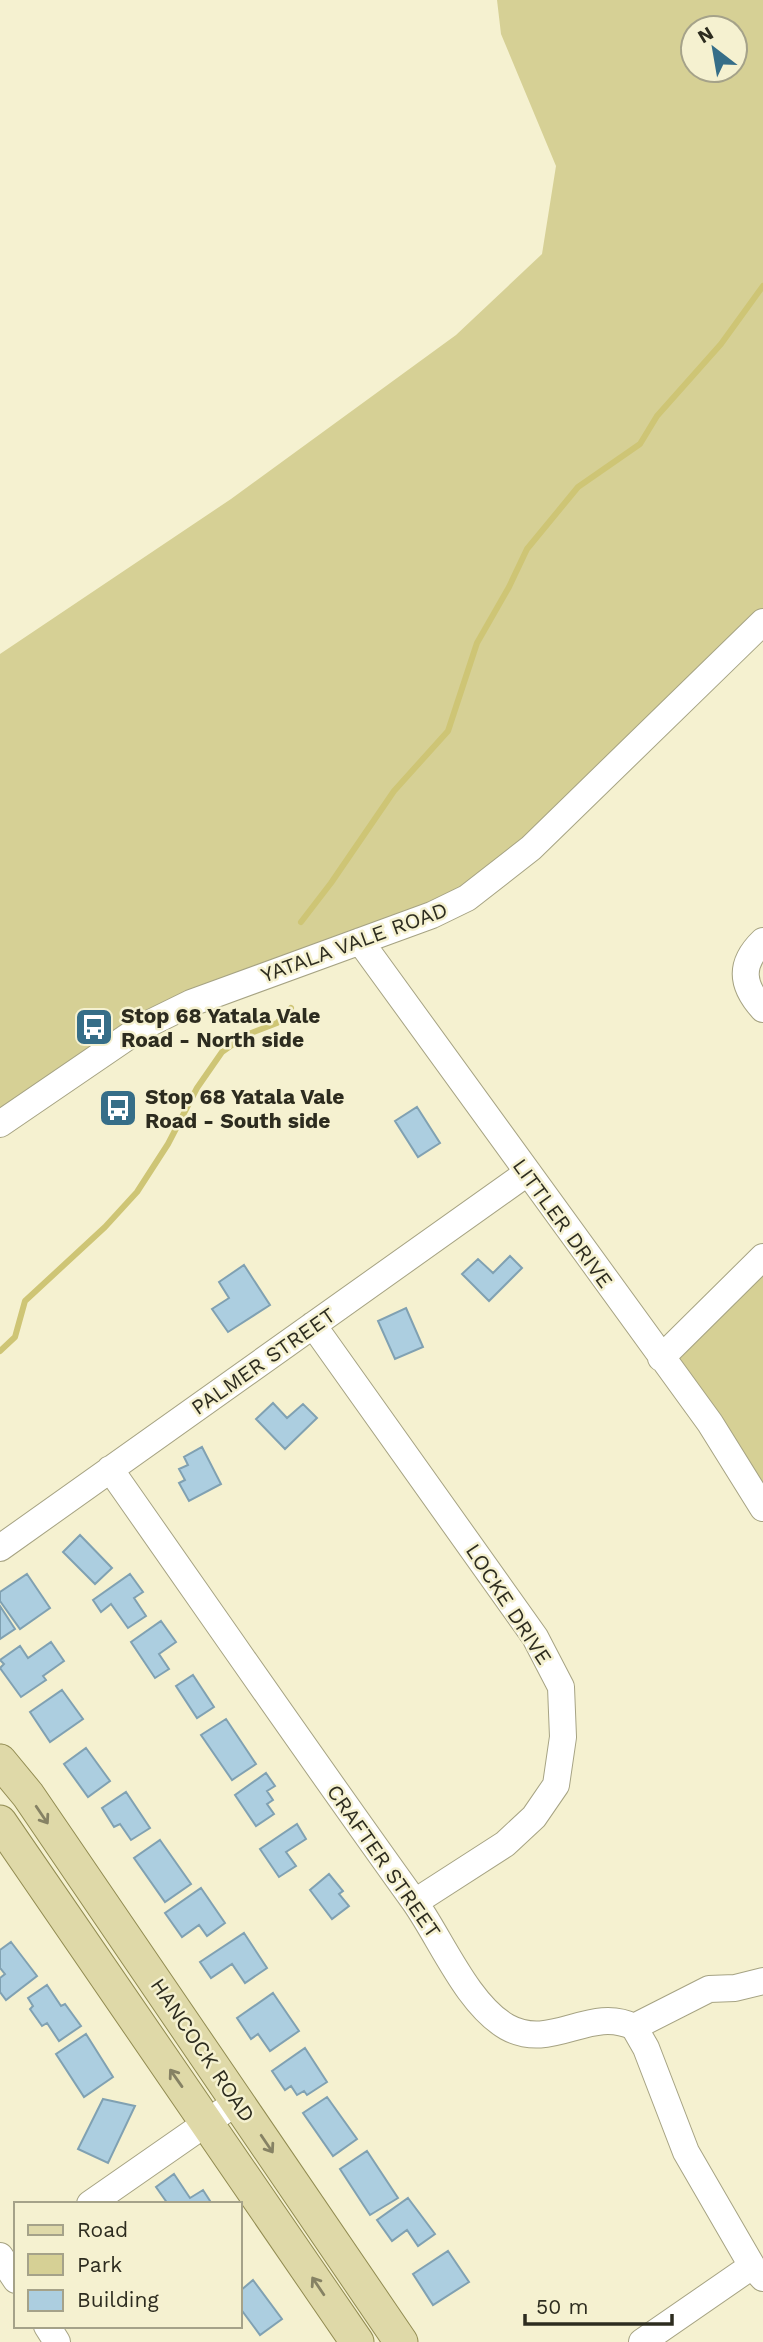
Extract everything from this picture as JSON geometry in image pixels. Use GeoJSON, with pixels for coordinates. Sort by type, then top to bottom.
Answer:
{"type":"FeatureCollection","features":[{"type":"Feature","properties":{"kind":"main road","name":"HANCOCK ROAD"},"geometry":{"type":"LineString","coordinates":[[0,1761],[28,1795],[401,2342]]}},
{"type":"Feature","properties":{"kind":"main road","name":"HANCOCK ROAD"},"geometry":{"type":"LineString","coordinates":[[0,1822],[357,2342]]}},
{"type":"Feature","properties":{"kind":"street","name":"YATALA VALE ROAD"},"geometry":{"type":"LineString","coordinates":[[0,1124],[142,1027],[203,998],[432,915],[467,898],[495,879],[531,848],[763,622]]}},
{"type":"Feature","properties":{"kind":"street","name":"LITTLER DRIVE"},"geometry":{"type":"LineString","coordinates":[[360,941],[710,1423],[763,1508]]}},
{"type":"Feature","properties":{"kind":"street"},"geometry":{"type":"LineString","coordinates":[[763,941],[746,969],[748,993],[763,1009]]}},
{"type":"Feature","properties":{"kind":"street","name":"PALMER STREET"},"geometry":{"type":"LineString","coordinates":[[0,1548],[527,1173]]}},
{"type":"Feature","properties":{"kind":"street"},"geometry":{"type":"LineString","coordinates":[[661,1358],[763,1257]]}},
{"type":"Feature","properties":{"kind":"street","name":"LOCKE DRIVE"},"geometry":{"type":"LineString","coordinates":[[313,1325],[535,1637],[561,1687],[563,1737],[556,1785],[534,1817],[505,1844],[415,1902]]}},
{"type":"Feature","properties":{"kind":"street","name":"CRAFTER STREET"},"geometry":{"type":"LineString","coordinates":[[110,1469],[415,1902],[484,2011],[509,2028],[544,2037],[597,2020],[622,2021],[634,2027]]}},
{"type":"Feature","properties":{"kind":"street"},"geometry":{"type":"LineString","coordinates":[[642,2342],[758,2272],[686,2152],[646,2048],[634,2027],[709,1989],[735,1988],[763,1981]]}},
{"type":"Feature","properties":{"kind":"street"},"geometry":{"type":"LineString","coordinates":[[93,2202],[238,2101]]}},
{"type":"Feature","properties":{"kind":"green space"},"geometry":{"type":"Polygon","coordinates":[[[497,0],[763,0],[763,623],[467,898],[191,1003],[0,1127],[0,654],[231,499],[456,335],[542,254],[556,166],[501,34],[497,0]]]}},
{"type":"Feature","properties":{"kind":"green space"},"geometry":{"type":"Polygon","coordinates":[[[763,1269],[763,1487],[677,1356],[763,1269]]]}},
{"type":"Feature","properties":{"kind":"building"},"geometry":{"type":"Polygon","coordinates":[[[417,1107],[440,1143],[418,1157],[395,1121],[417,1107]]]}},
{"type":"Feature","properties":{"kind":"building"},"geometry":{"type":"Polygon","coordinates":[[[510,1256],[522,1268],[489,1301],[462,1274],[478,1259],[493,1273],[510,1256]]]}},
{"type":"Feature","properties":{"kind":"building"},"geometry":{"type":"Polygon","coordinates":[[[244,1265],[270,1305],[228,1332],[212,1309],[229,1298],[219,1282],[244,1265]]]}},
{"type":"Feature","properties":{"kind":"building"},"geometry":{"type":"Polygon","coordinates":[[[406,1308],[423,1347],[395,1359],[378,1321],[406,1308]]]}},
{"type":"Feature","properties":{"kind":"building"},"geometry":{"type":"Polygon","coordinates":[[[273,1403],[287,1418],[303,1404],[317,1418],[285,1449],[256,1419],[273,1403]]]}},
{"type":"Feature","properties":{"kind":"building"},"geometry":{"type":"Polygon","coordinates":[[[202,1447],[221,1484],[189,1501],[179,1483],[185,1480],[179,1469],[188,1465],[184,1457],[202,1447]]]}},
{"type":"Feature","properties":{"kind":"building"},"geometry":{"type":"Polygon","coordinates":[[[80,1535],[112,1568],[95,1584],[63,1552],[80,1535]]]}},
{"type":"Feature","properties":{"kind":"building"},"geometry":{"type":"Polygon","coordinates":[[[27,1574],[50,1608],[20,1629],[0,1601],[0,1592],[27,1574]]]}},
{"type":"Feature","properties":{"kind":"building"},"geometry":{"type":"Polygon","coordinates":[[[130,1574],[143,1592],[134,1598],[146,1616],[128,1628],[111,1604],[101,1612],[93,1600],[130,1574]]]}},
{"type":"Feature","properties":{"kind":"building"},"geometry":{"type":"Polygon","coordinates":[[[0,1606],[15,1629],[0,1639],[0,1606]]]}},
{"type":"Feature","properties":{"kind":"building"},"geometry":{"type":"Polygon","coordinates":[[[161,1621],[176,1642],[159,1654],[169,1669],[155,1678],[131,1642],[161,1621]]]}},
{"type":"Feature","properties":{"kind":"building"},"geometry":{"type":"Polygon","coordinates":[[[51,1642],[64,1661],[43,1676],[46,1680],[21,1697],[0,1668],[4,1664],[0,1660],[20,1646],[28,1658],[51,1642]]]}},
{"type":"Feature","properties":{"kind":"building"},"geometry":{"type":"Polygon","coordinates":[[[193,1675],[214,1707],[197,1718],[176,1686],[193,1675]]]}},
{"type":"Feature","properties":{"kind":"building"},"geometry":{"type":"Polygon","coordinates":[[[62,1690],[83,1719],[50,1742],[30,1712],[62,1690]]]}},
{"type":"Feature","properties":{"kind":"building"},"geometry":{"type":"Polygon","coordinates":[[[226,1719],[256,1764],[232,1780],[201,1735],[226,1719]]]}},
{"type":"Feature","properties":{"kind":"building"},"geometry":{"type":"Polygon","coordinates":[[[86,1748],[110,1781],[88,1797],[64,1764],[86,1748]]]}},
{"type":"Feature","properties":{"kind":"building"},"geometry":{"type":"Polygon","coordinates":[[[266,1773],[275,1786],[267,1791],[273,1800],[267,1804],[274,1814],[256,1826],[235,1795],[266,1773]]]}},
{"type":"Feature","properties":{"kind":"building"},"geometry":{"type":"Polygon","coordinates":[[[126,1792],[150,1828],[131,1840],[120,1824],[114,1827],[102,1808],[126,1792]]]}},
{"type":"Feature","properties":{"kind":"building"},"geometry":{"type":"Polygon","coordinates":[[[297,1824],[306,1839],[286,1852],[296,1866],[279,1877],[260,1849],[297,1824]]]}},
{"type":"Feature","properties":{"kind":"building"},"geometry":{"type":"Polygon","coordinates":[[[160,1840],[191,1884],[165,1902],[134,1858],[160,1840]]]}},
{"type":"Feature","properties":{"kind":"building"},"geometry":{"type":"Polygon","coordinates":[[[329,1874],[343,1891],[339,1894],[349,1906],[332,1919],[310,1890],[329,1874]]]}},
{"type":"Feature","properties":{"kind":"building"},"geometry":{"type":"Polygon","coordinates":[[[201,1888],[225,1923],[207,1936],[199,1925],[182,1937],[165,1913],[201,1888]]]}},
{"type":"Feature","properties":{"kind":"building"},"geometry":{"type":"Polygon","coordinates":[[[244,1933],[267,1968],[245,1983],[232,1964],[211,1978],[200,1962],[244,1933]]]}},
{"type":"Feature","properties":{"kind":"building"},"geometry":{"type":"Polygon","coordinates":[[[11,1942],[37,1976],[6,2000],[0,1992],[0,1978],[5,1974],[0,1968],[0,1950],[11,1942]]]}},
{"type":"Feature","properties":{"kind":"building"},"geometry":{"type":"Polygon","coordinates":[[[47,1985],[61,2006],[65,2004],[81,2026],[59,2041],[47,2023],[42,2026],[30,2009],[33,2006],[28,1998],[47,1985]]]}},
{"type":"Feature","properties":{"kind":"building"},"geometry":{"type":"Polygon","coordinates":[[[273,1993],[299,2031],[270,2051],[258,2034],[251,2039],[237,2018],[273,1993]]]}},
{"type":"Feature","properties":{"kind":"building"},"geometry":{"type":"Polygon","coordinates":[[[86,2034],[113,2077],[84,2097],[56,2054],[86,2034]]]}},
{"type":"Feature","properties":{"kind":"building"},"geometry":{"type":"Polygon","coordinates":[[[305,2048],[327,2082],[307,2095],[304,2091],[297,2095],[291,2086],[285,2090],[272,2071],[305,2048]]]}},
{"type":"Feature","properties":{"kind":"building"},"geometry":{"type":"Polygon","coordinates":[[[327,2097],[357,2139],[333,2156],[303,2113],[327,2097]]]}},
{"type":"Feature","properties":{"kind":"building"},"geometry":{"type":"Polygon","coordinates":[[[103,2099],[135,2106],[108,2163],[78,2149],[103,2099]]]}},
{"type":"Feature","properties":{"kind":"building"},"geometry":{"type":"Polygon","coordinates":[[[367,2151],[398,2198],[370,2215],[340,2169],[367,2151]]]}},
{"type":"Feature","properties":{"kind":"building"},"geometry":{"type":"Polygon","coordinates":[[[174,2174],[190,2198],[203,2190],[211,2202],[167,2202],[156,2187],[174,2174]]]}},
{"type":"Feature","properties":{"kind":"building"},"geometry":{"type":"Polygon","coordinates":[[[408,2198],[435,2234],[418,2246],[407,2230],[392,2241],[377,2220],[408,2198]]]}},
{"type":"Feature","properties":{"kind":"building"},"geometry":{"type":"Polygon","coordinates":[[[448,2251],[469,2282],[433,2305],[413,2274],[448,2251]]]}},
{"type":"Feature","properties":{"kind":"building"},"geometry":{"type":"Polygon","coordinates":[[[253,2280],[282,2319],[260,2335],[242,2311],[242,2289],[253,2280]]]}},
{"type":"Feature","properties":{"kind":"waterway"},"geometry":{"type":"LineString","coordinates":[[301,922],[394,791],[448,731],[477,643],[527,549],[578,487],[640,444],[657,416],[721,344],[763,286]]}},
{"type":"Feature","properties":{"kind":"waterway"},"geometry":{"type":"LineString","coordinates":[[0,1351],[15,1337],[25,1301],[105,1227],[137,1192],[168,1144],[197,1088],[222,1052],[246,1035],[277,1023],[291,1008]]}},
{"type":"Feature","properties":{"kind":"place","name":"Stop 68 Yatala Vale Road - North side"},"geometry":{"type":"Point","coordinates":[94,1027]}},
{"type":"Feature","properties":{"kind":"place","name":"Stop 68 Yatala Vale Road - South side"},"geometry":{"type":"Point","coordinates":[118,1108]}}]}
